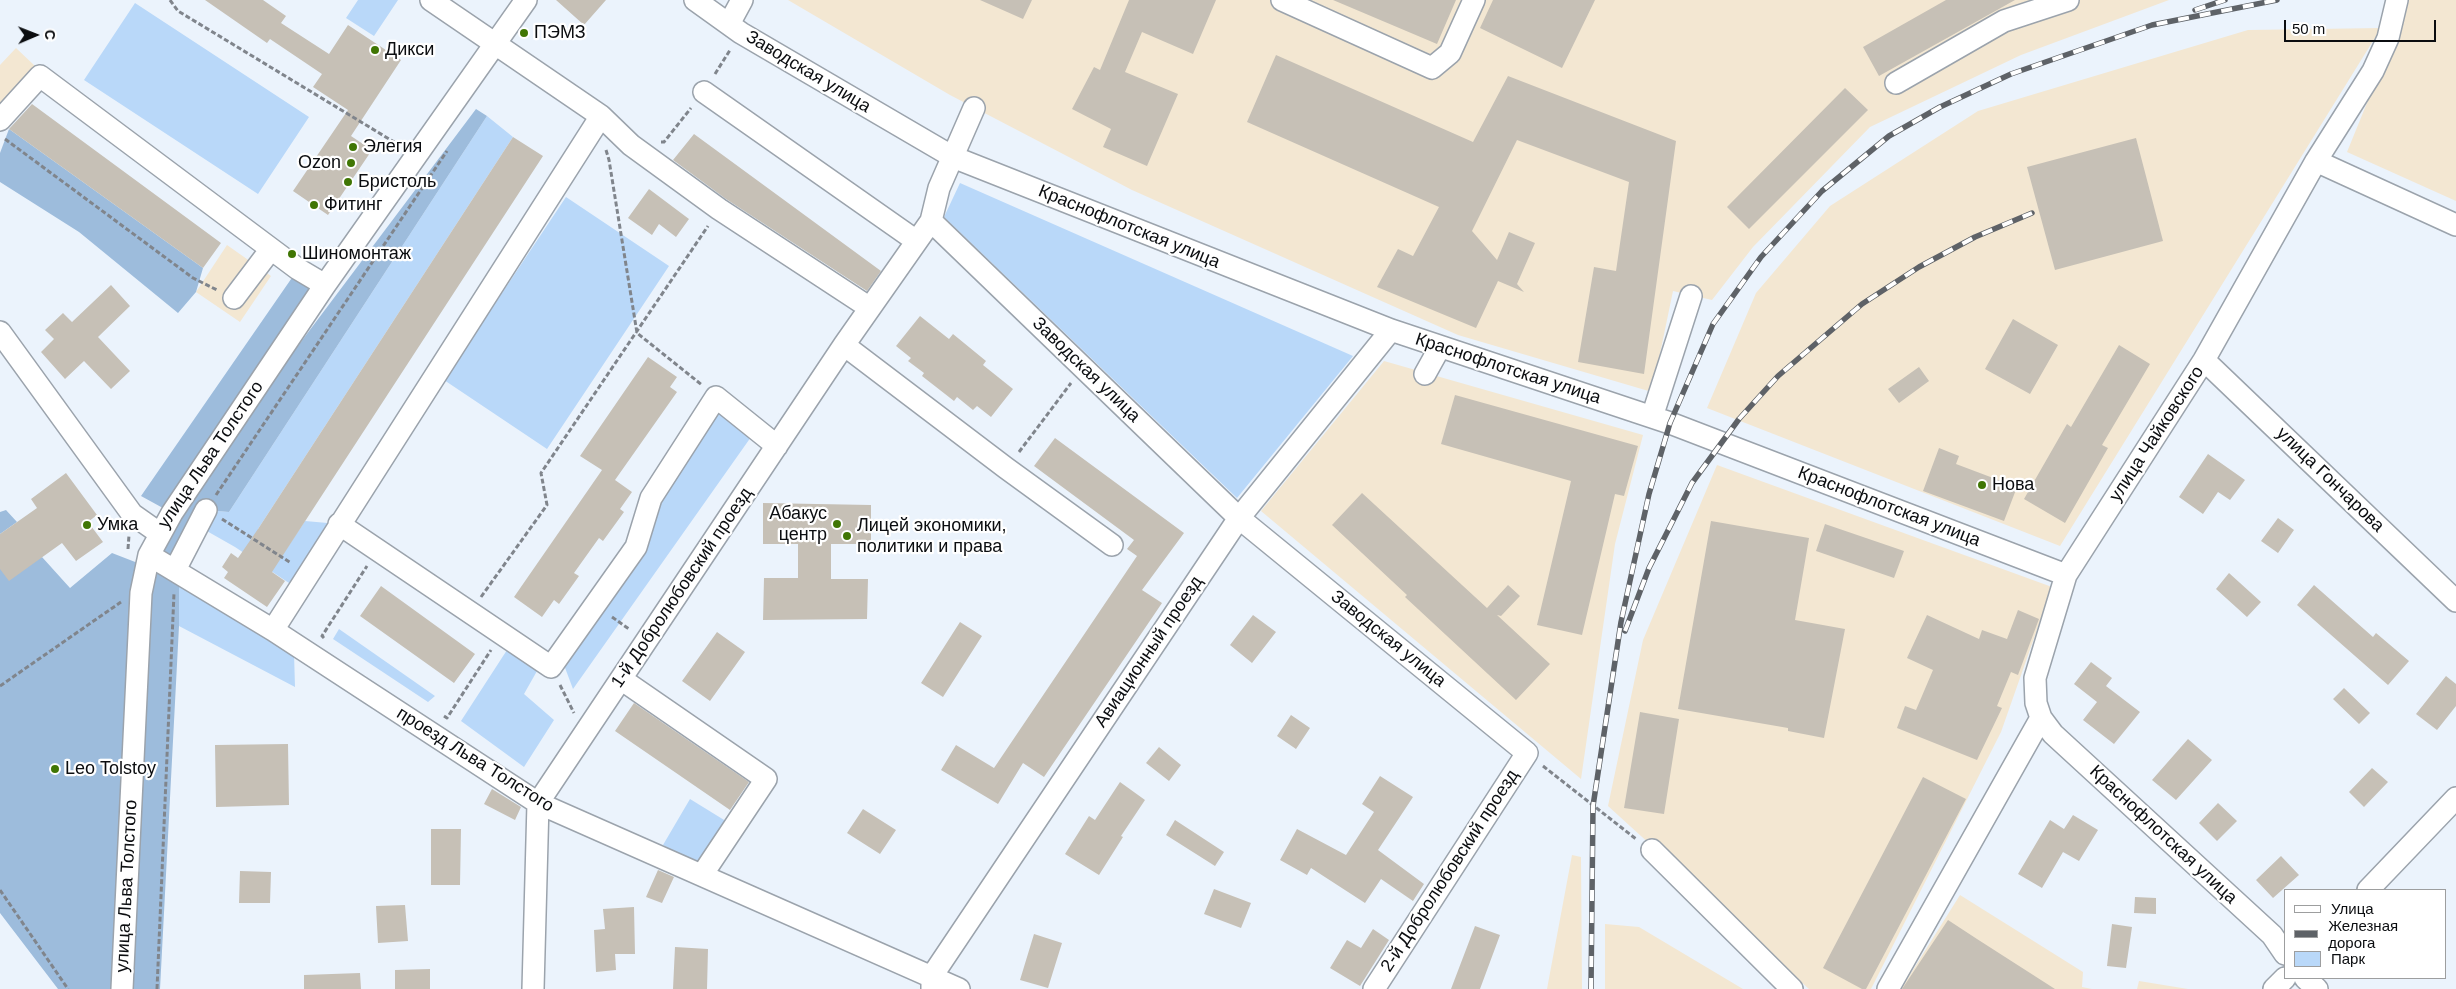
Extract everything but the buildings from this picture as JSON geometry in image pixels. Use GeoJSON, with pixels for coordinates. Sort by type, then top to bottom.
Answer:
{"type":"FeatureCollection","features":[{"type":"Feature","properties":{"kind":"street"},"geometry":{"type":"LineString","coordinates":[[431,0],[496,44],[719,209],[870,308]]}},
{"type":"Feature","properties":{"kind":"street","name":"улица Льва Толстого"},"geometry":{"type":"LineString","coordinates":[[122,989],[141,593],[149,555],[159,533],[325,286],[526,0]]}},
{"type":"Feature","properties":{"kind":"street","name":"Заводская улица"},"geometry":{"type":"LineString","coordinates":[[695,0],[729,24],[953,157]]}},
{"type":"Feature","properties":{"kind":"street"},"geometry":{"type":"LineString","coordinates":[[729,24],[742,0]]}},
{"type":"Feature","properties":{"kind":"street"},"geometry":{"type":"LineString","coordinates":[[1282,0],[1432,68],[1450,53],[1474,0]]}},
{"type":"Feature","properties":{"kind":"street"},"geometry":{"type":"LineString","coordinates":[[1896,83],[2004,21],[2068,0]]}},
{"type":"Feature","properties":{"kind":"street","name":"улица Чайковского"},"geometry":{"type":"LineString","coordinates":[[2041,718],[2036,703],[2034,678],[2066,575],[2204,360],[2316,161],[2373,71],[2388,38],[2397,0]]}},
{"type":"Feature","properties":{"kind":"street"},"geometry":{"type":"LineString","coordinates":[[2,128],[40,76],[325,286]]}},
{"type":"Feature","properties":{"kind":"street"},"geometry":{"type":"LineString","coordinates":[[704,92],[915,240]]}},
{"type":"Feature","properties":{"kind":"street"},"geometry":{"type":"LineString","coordinates":[[931,221],[939,188],[974,108]]}},
{"type":"Feature","properties":{"kind":"street"},"geometry":{"type":"LineString","coordinates":[[273,630],[599,120]]}},
{"type":"Feature","properties":{"kind":"street","name":"Краснофлотская улица"},"geometry":{"type":"LineString","coordinates":[[953,157],[1391,330],[1652,417],[2066,575]]}},
{"type":"Feature","properties":{"kind":"street"},"geometry":{"type":"LineString","coordinates":[[2316,161],[2456,225]]}},
{"type":"Feature","properties":{"kind":"street","name":"Заводская улица"},"geometry":{"type":"LineString","coordinates":[[931,221],[1239,518],[1526,753]]}},
{"type":"Feature","properties":{"kind":"street","name":"1-й Добролюбовский проезд"},"geometry":{"type":"LineString","coordinates":[[538,803],[844,345],[915,240],[931,221]]}},
{"type":"Feature","properties":{"kind":"street"},"geometry":{"type":"LineString","coordinates":[[234,298],[271,248]]}},
{"type":"Feature","properties":{"kind":"street"},"geometry":{"type":"LineString","coordinates":[[1652,417],[1691,296]]}},
{"type":"Feature","properties":{"kind":"street","name":"Авиационный проезд"},"geometry":{"type":"LineString","coordinates":[[932,982],[1239,518],[1391,330]]}},
{"type":"Feature","properties":{"kind":"street"},"geometry":{"type":"LineString","coordinates":[[0,332],[132,514],[159,533]]}},
{"type":"Feature","properties":{"kind":"street"},"geometry":{"type":"LineString","coordinates":[[844,345],[1006,468],[1112,545]]}},
{"type":"Feature","properties":{"kind":"street"},"geometry":{"type":"LineString","coordinates":[[1425,374],[1440,347]]}},
{"type":"Feature","properties":{"kind":"street","name":"улица Гончарова"},"geometry":{"type":"LineString","coordinates":[[2204,360],[2456,601]]}},
{"type":"Feature","properties":{"kind":"street"},"geometry":{"type":"LineString","coordinates":[[339,524],[551,667],[636,547],[651,498],[716,397],[777,446]]}},
{"type":"Feature","properties":{"kind":"street"},"geometry":{"type":"LineString","coordinates":[[175,570],[206,510]]}},
{"type":"Feature","properties":{"kind":"street","name":"проезд Льва Толстого"},"geometry":{"type":"LineString","coordinates":[[149,555],[273,630],[538,803],[702,875],[932,982],[958,989]]}},
{"type":"Feature","properties":{"kind":"street"},"geometry":{"type":"LineString","coordinates":[[621,679],[766,780],[702,875]]}},
{"type":"Feature","properties":{"kind":"street"},"geometry":{"type":"LineString","coordinates":[[1888,989],[2041,718]]}},
{"type":"Feature","properties":{"kind":"street","name":"Краснофлотская улица"},"geometry":{"type":"LineString","coordinates":[[2041,718],[2053,734],[2272,935],[2284,953]]}},
{"type":"Feature","properties":{"kind":"street","name":"2-й Добролюбовский проезд"},"geometry":{"type":"LineString","coordinates":[[1374,989],[1526,753]]}},
{"type":"Feature","properties":{"kind":"street"},"geometry":{"type":"LineString","coordinates":[[2369,889],[2456,798]]}},
{"type":"Feature","properties":{"kind":"street"},"geometry":{"type":"LineString","coordinates":[[533,989],[538,803]]}},
{"type":"Feature","properties":{"kind":"street"},"geometry":{"type":"LineString","coordinates":[[1652,850],[1713,907],[1792,989]]}},
{"type":"Feature","properties":{"kind":"street"},"geometry":{"type":"LineString","coordinates":[[2274,989],[2284,979]]}},
{"type":"Feature","properties":{"kind":"street"},"geometry":{"type":"LineString","coordinates":[[2306,979],[2317,989]]}},
{"type":"Feature","properties":{"kind":"path"},"geometry":{"type":"LineString","coordinates":[[170,0],[178,11],[416,156]]}},
{"type":"Feature","properties":{"kind":"path"},"geometry":{"type":"LineString","coordinates":[[599,120],[609,160],[637,333],[716,397]]}},
{"type":"Feature","properties":{"kind":"path"},"geometry":{"type":"LineString","coordinates":[[2,128],[7,143],[193,278],[234,298]]}},
{"type":"Feature","properties":{"kind":"path"},"geometry":{"type":"LineString","coordinates":[[308,575],[258,541],[206,510],[452,145]]}},
{"type":"Feature","properties":{"kind":"path"},"geometry":{"type":"LineString","coordinates":[[470,612],[547,505],[541,473],[719,209]]}},
{"type":"Feature","properties":{"kind":"path"},"geometry":{"type":"LineString","coordinates":[[1006,468],[1084,368]]}},
{"type":"Feature","properties":{"kind":"path"},"geometry":{"type":"LineString","coordinates":[[330,642],[322,636],[377,550]]}},
{"type":"Feature","properties":{"kind":"path"},"geometry":{"type":"LineString","coordinates":[[157,989],[175,570]]}},
{"type":"Feature","properties":{"kind":"path"},"geometry":{"type":"LineString","coordinates":[[0,686],[122,602],[141,593]]}},
{"type":"Feature","properties":{"kind":"path"},"geometry":{"type":"LineString","coordinates":[[595,605],[646,642]]}},
{"type":"Feature","properties":{"kind":"path"},"geometry":{"type":"LineString","coordinates":[[441,714],[447,718],[502,633]]}},
{"type":"Feature","properties":{"kind":"path"},"geometry":{"type":"LineString","coordinates":[[551,667],[584,735]]}},
{"type":"Feature","properties":{"kind":"path"},"geometry":{"type":"LineString","coordinates":[[1526,753],[1652,850]]}},
{"type":"Feature","properties":{"kind":"path"},"geometry":{"type":"LineString","coordinates":[[0,890],[68,989]]}},
{"type":"Feature","properties":{"kind":"shaded area"},"geometry":{"type":"Polygon","coordinates":[[[788,0],[2169,0],[2021,55],[1870,127],[1753,247],[1712,300],[1673,291],[1652,392],[1458,335],[1132,190],[950,95],[788,0]]]}},
{"type":"Feature","properties":{"kind":"shaded area"},"geometry":{"type":"Polygon","coordinates":[[[2409,0],[2456,0],[2456,201],[2347,152],[2409,0]]]}},
{"type":"Feature","properties":{"kind":"shaded area"},"geometry":{"type":"Polygon","coordinates":[[[2381,28],[2060,546],[1707,408],[1756,293],[1830,206],[1978,111],[2248,30],[2381,28]]]}},
{"type":"Feature","properties":{"kind":"shaded area"},"geometry":{"type":"Polygon","coordinates":[[[16,48],[35,66],[0,103],[0,65],[16,48]]]}},
{"type":"Feature","properties":{"kind":"shaded area"},"geometry":{"type":"Polygon","coordinates":[[[476,109],[487,116],[229,512],[206,510],[176,564],[152,539],[172,513],[141,496],[298,269],[325,285],[176,508],[476,109]]]}},
{"type":"Feature","properties":{"kind":"shaded area"},"geometry":{"type":"Polygon","coordinates":[[[9,129],[203,268],[196,292],[178,313],[79,232],[0,182],[0,153],[9,129]]]}},
{"type":"Feature","properties":{"kind":"shaded area"},"geometry":{"type":"Polygon","coordinates":[[[227,245],[271,276],[240,322],[196,292],[227,245]]]}},
{"type":"Feature","properties":{"kind":"shaded area"},"geometry":{"type":"Polygon","coordinates":[[[1384,361],[1643,435],[1615,544],[1581,779],[1261,511],[1384,361]]]}},
{"type":"Feature","properties":{"kind":"shaded area"},"geometry":{"type":"Polygon","coordinates":[[[1717,465],[2052,587],[2001,732],[1871,989],[1809,989],[1608,806],[1643,640],[1717,465]]]}},
{"type":"Feature","properties":{"kind":"shaded area"},"geometry":{"type":"Polygon","coordinates":[[[6,510],[17,522],[0,534],[0,512],[6,510]]]}},
{"type":"Feature","properties":{"kind":"shaded area"},"geometry":{"type":"Polygon","coordinates":[[[112,553],[179,579],[179,626],[160,989],[58,989],[0,913],[0,569],[42,557],[70,588],[112,553]]]}},
{"type":"Feature","properties":{"kind":"shaded area"},"geometry":{"type":"Polygon","coordinates":[[[1572,855],[1581,857],[1582,989],[1547,989],[1572,855]]]}},
{"type":"Feature","properties":{"kind":"shaded area"},"geometry":{"type":"Polygon","coordinates":[[[1960,895],[2083,972],[2082,987],[2092,989],[1901,989],[1960,895]]]}},
{"type":"Feature","properties":{"kind":"shaded area"},"geometry":{"type":"Polygon","coordinates":[[[1605,924],[1639,927],[1743,989],[1605,989],[1605,924]]]}},
{"type":"Feature","properties":{"kind":"shaded area"},"geometry":{"type":"Polygon","coordinates":[[[2139,981],[2188,989],[2137,989],[2139,981]]]}},
{"type":"Feature","properties":{"kind":"green space"},"geometry":{"type":"Polygon","coordinates":[[[358,0],[398,0],[374,36],[346,18],[358,0]]]}},
{"type":"Feature","properties":{"kind":"green space"},"geometry":{"type":"Polygon","coordinates":[[[135,3],[309,117],[258,194],[84,80],[135,3]]]}},
{"type":"Feature","properties":{"kind":"green space"},"geometry":{"type":"Polygon","coordinates":[[[487,116],[513,137],[258,529],[287,548],[305,521],[339,524],[298,589],[235,547],[198,526],[206,510],[229,512],[487,116]]]}},
{"type":"Feature","properties":{"kind":"green space"},"geometry":{"type":"Polygon","coordinates":[[[960,183],[1353,356],[1237,498],[944,217],[960,183]]]}},
{"type":"Feature","properties":{"kind":"green space"},"geometry":{"type":"Polygon","coordinates":[[[566,197],[669,266],[547,449],[444,380],[566,197]]]}},
{"type":"Feature","properties":{"kind":"green space"},"geometry":{"type":"Polygon","coordinates":[[[713,407],[751,437],[573,689],[561,657],[654,500],[713,407]]]}},
{"type":"Feature","properties":{"kind":"green space"},"geometry":{"type":"Polygon","coordinates":[[[179,579],[294,653],[295,687],[179,626],[179,579]]]}},
{"type":"Feature","properties":{"kind":"green space"},"geometry":{"type":"Polygon","coordinates":[[[339,629],[435,696],[428,702],[333,639],[339,629]]]}},
{"type":"Feature","properties":{"kind":"green space"},"geometry":{"type":"Polygon","coordinates":[[[507,650],[537,671],[524,694],[554,720],[524,767],[461,721],[507,650]]]}},
{"type":"Feature","properties":{"kind":"green space"},"geometry":{"type":"Polygon","coordinates":[[[690,799],[729,823],[702,868],[663,845],[690,799]]]}},
{"type":"Feature","properties":{"kind":"railway"},"geometry":{"type":"LineString","coordinates":[[2195,10],[2225,0]]}},
{"type":"Feature","properties":{"kind":"railway"},"geometry":{"type":"LineString","coordinates":[[1591,989],[1593,806],[1621,622],[1649,494],[1670,423],[1713,324],[1761,257],[1822,191],[1889,136],[1940,107],[2011,74],[2152,25],[2277,0]]}},
{"type":"Feature","properties":{"kind":"railway"},"geometry":{"type":"LineString","coordinates":[[1625,631],[1649,568],[1692,483],[1739,419],[1778,376],[1862,304],[1919,267],[1975,237],[2032,213]]}},
{"type":"Feature","properties":{"kind":"place","name":"ПЭМЗ"},"geometry":{"type":"Point","coordinates":[524,33]}},
{"type":"Feature","properties":{"kind":"place","name":"Дикси"},"geometry":{"type":"Point","coordinates":[375,50]}},
{"type":"Feature","properties":{"kind":"place","name":"Элегия"},"geometry":{"type":"Point","coordinates":[353,147]}},
{"type":"Feature","properties":{"kind":"place","name":"Ozon"},"geometry":{"type":"Point","coordinates":[351,163]}},
{"type":"Feature","properties":{"kind":"place","name":"Бристоль"},"geometry":{"type":"Point","coordinates":[348,182]}},
{"type":"Feature","properties":{"kind":"place","name":"Фитинг"},"geometry":{"type":"Point","coordinates":[314,205]}},
{"type":"Feature","properties":{"kind":"place","name":"Шиномонтаж"},"geometry":{"type":"Point","coordinates":[292,254]}},
{"type":"Feature","properties":{"kind":"place","name":"Нова"},"geometry":{"type":"Point","coordinates":[1982,485]}},
{"type":"Feature","properties":{"kind":"place","name":"Абакус центр"},"geometry":{"type":"Point","coordinates":[837,524]}},
{"type":"Feature","properties":{"kind":"place","name":"Умка"},"geometry":{"type":"Point","coordinates":[87,525]}},
{"type":"Feature","properties":{"kind":"place","name":"Лицей экономики, политики и права"},"geometry":{"type":"Point","coordinates":[847,536]}},
{"type":"Feature","properties":{"kind":"place","name":"Leo Tolstoy"},"geometry":{"type":"Point","coordinates":[55,769]}}]}
